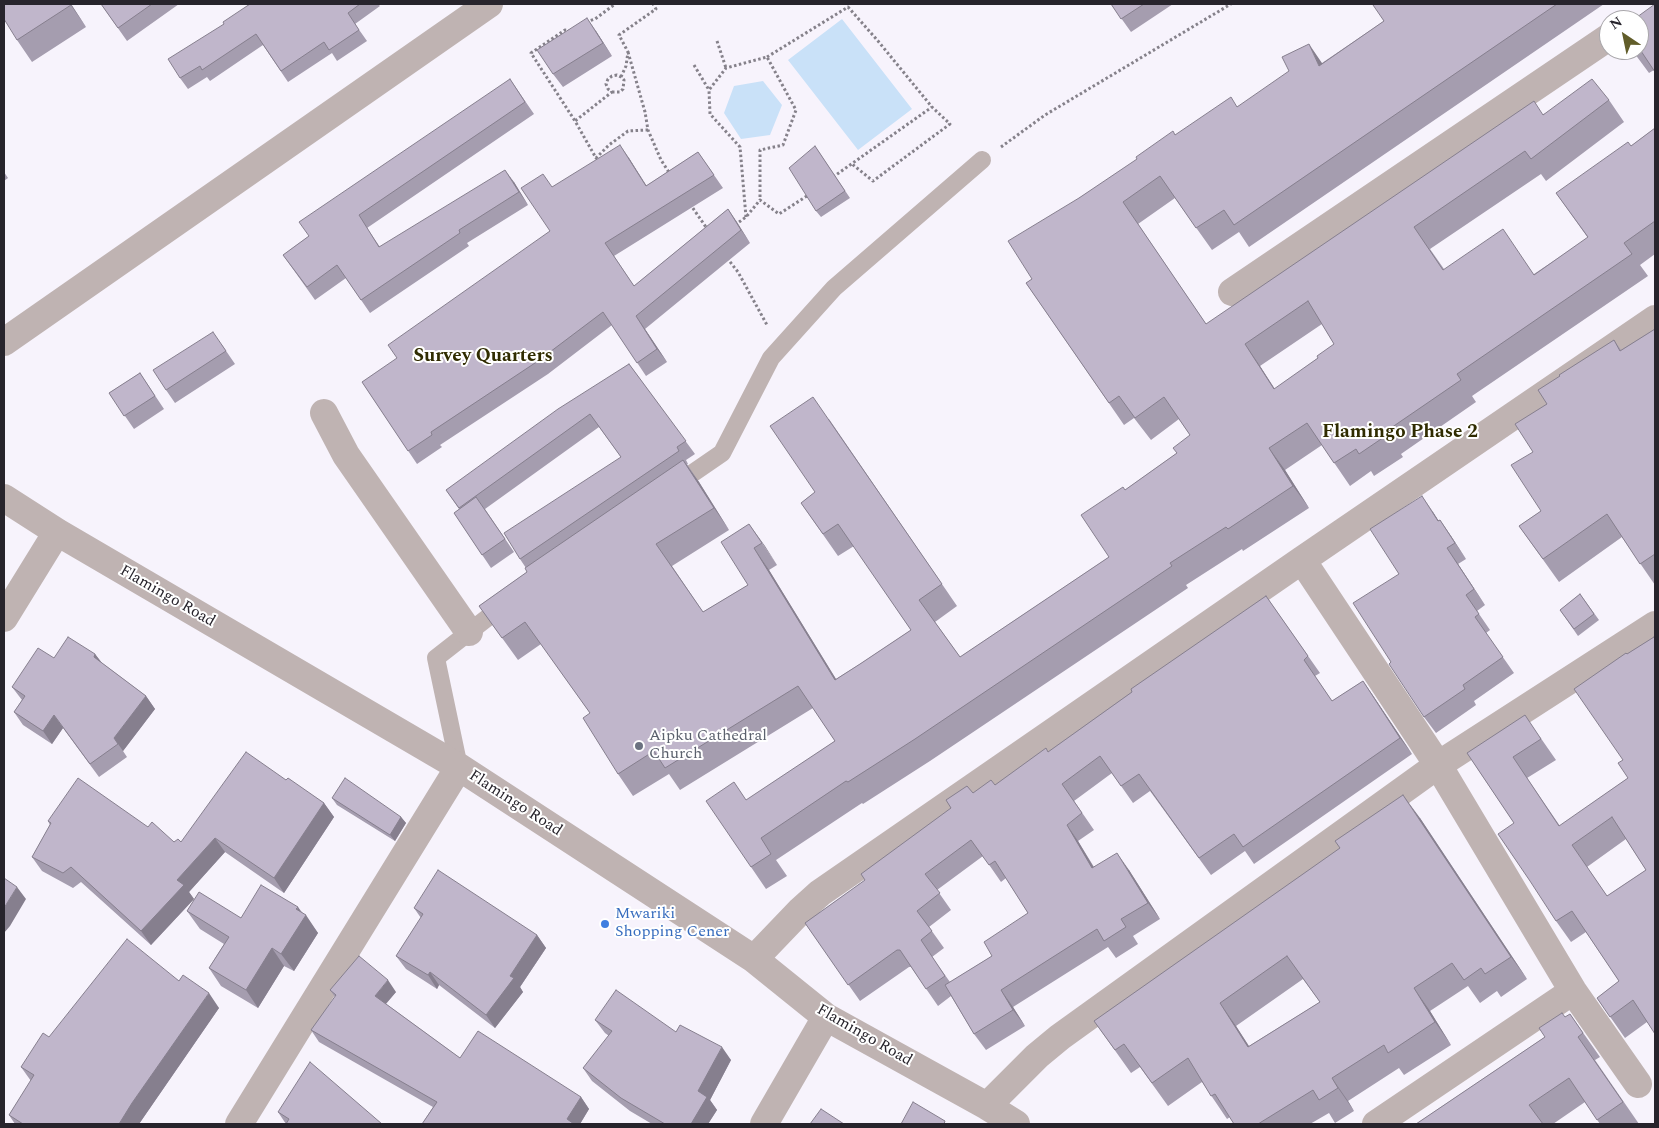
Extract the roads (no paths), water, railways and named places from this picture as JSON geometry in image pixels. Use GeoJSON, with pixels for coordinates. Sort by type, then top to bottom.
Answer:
{"type":"FeatureCollection","features":[{"type":"Feature","properties":{"kind":"street"},"geometry":{"type":"LineString","coordinates":[[4,342],[488,4]]}},
{"type":"Feature","properties":{"kind":"street"},"geometry":{"type":"LineString","coordinates":[[1232,292],[1599,44]]}},
{"type":"Feature","properties":{"kind":"street"},"geometry":{"type":"LineString","coordinates":[[754,958],[820,893],[1655,319]]}},
{"type":"Feature","properties":{"kind":"street"},"geometry":{"type":"LineString","coordinates":[[324,413],[346,455],[469,632]]}},
{"type":"Feature","properties":{"kind":"street","name":"Flamingo Road"},"geometry":{"type":"LineString","coordinates":[[4,498],[57,532],[459,767],[754,958],[826,1017],[1016,1124]]}},
{"type":"Feature","properties":{"kind":"street"},"geometry":{"type":"LineString","coordinates":[[4,618],[57,532]]}},
{"type":"Feature","properties":{"kind":"street"},"geometry":{"type":"LineString","coordinates":[[1302,560],[1438,765],[1573,991],[1638,1084]]}},
{"type":"Feature","properties":{"kind":"street"},"geometry":{"type":"LineString","coordinates":[[987,1106],[1037,1056],[1060,1037],[1438,765],[1655,625]]}},
{"type":"Feature","properties":{"kind":"street"},"geometry":{"type":"LineString","coordinates":[[239,1124],[459,767]]}},
{"type":"Feature","properties":{"kind":"street"},"geometry":{"type":"LineString","coordinates":[[1376,1124],[1573,991]]}},
{"type":"Feature","properties":{"kind":"street"},"geometry":{"type":"LineString","coordinates":[[764,1124],[826,1017]]}},
{"type":"Feature","properties":{"kind":"lane"},"geometry":{"type":"LineString","coordinates":[[657,497],[722,453],[771,358],[834,288],[982,160]]}},
{"type":"Feature","properties":{"kind":"lane"},"geometry":{"type":"LineString","coordinates":[[459,767],[436,658],[520,592]]}},
{"type":"Feature","properties":{"kind":"water"},"geometry":{"type":"Polygon","coordinates":[[[842,19],[912,109],[858,150],[788,60],[842,19]]]}},
{"type":"Feature","properties":{"kind":"water"},"geometry":{"type":"Polygon","coordinates":[[[763,81],[782,105],[770,135],[741,139],[724,113],[734,86],[763,81]]]}},
{"type":"Feature","properties":{"kind":"place","name":"Aipku Cathedral Church"},"geometry":{"type":"Point","coordinates":[639,746]}},
{"type":"Feature","properties":{"kind":"place","name":"Mwariki Shopping Cener"},"geometry":{"type":"Point","coordinates":[605,924]}},
{"type":"Feature","properties":{"kind":"district","name":"Survey Quarters"},"geometry":{"type":"Point","coordinates":[483,357]}},
{"type":"Feature","properties":{"kind":"district","name":"Flamingo Phase 2"},"geometry":{"type":"Point","coordinates":[1400,433]}}]}
